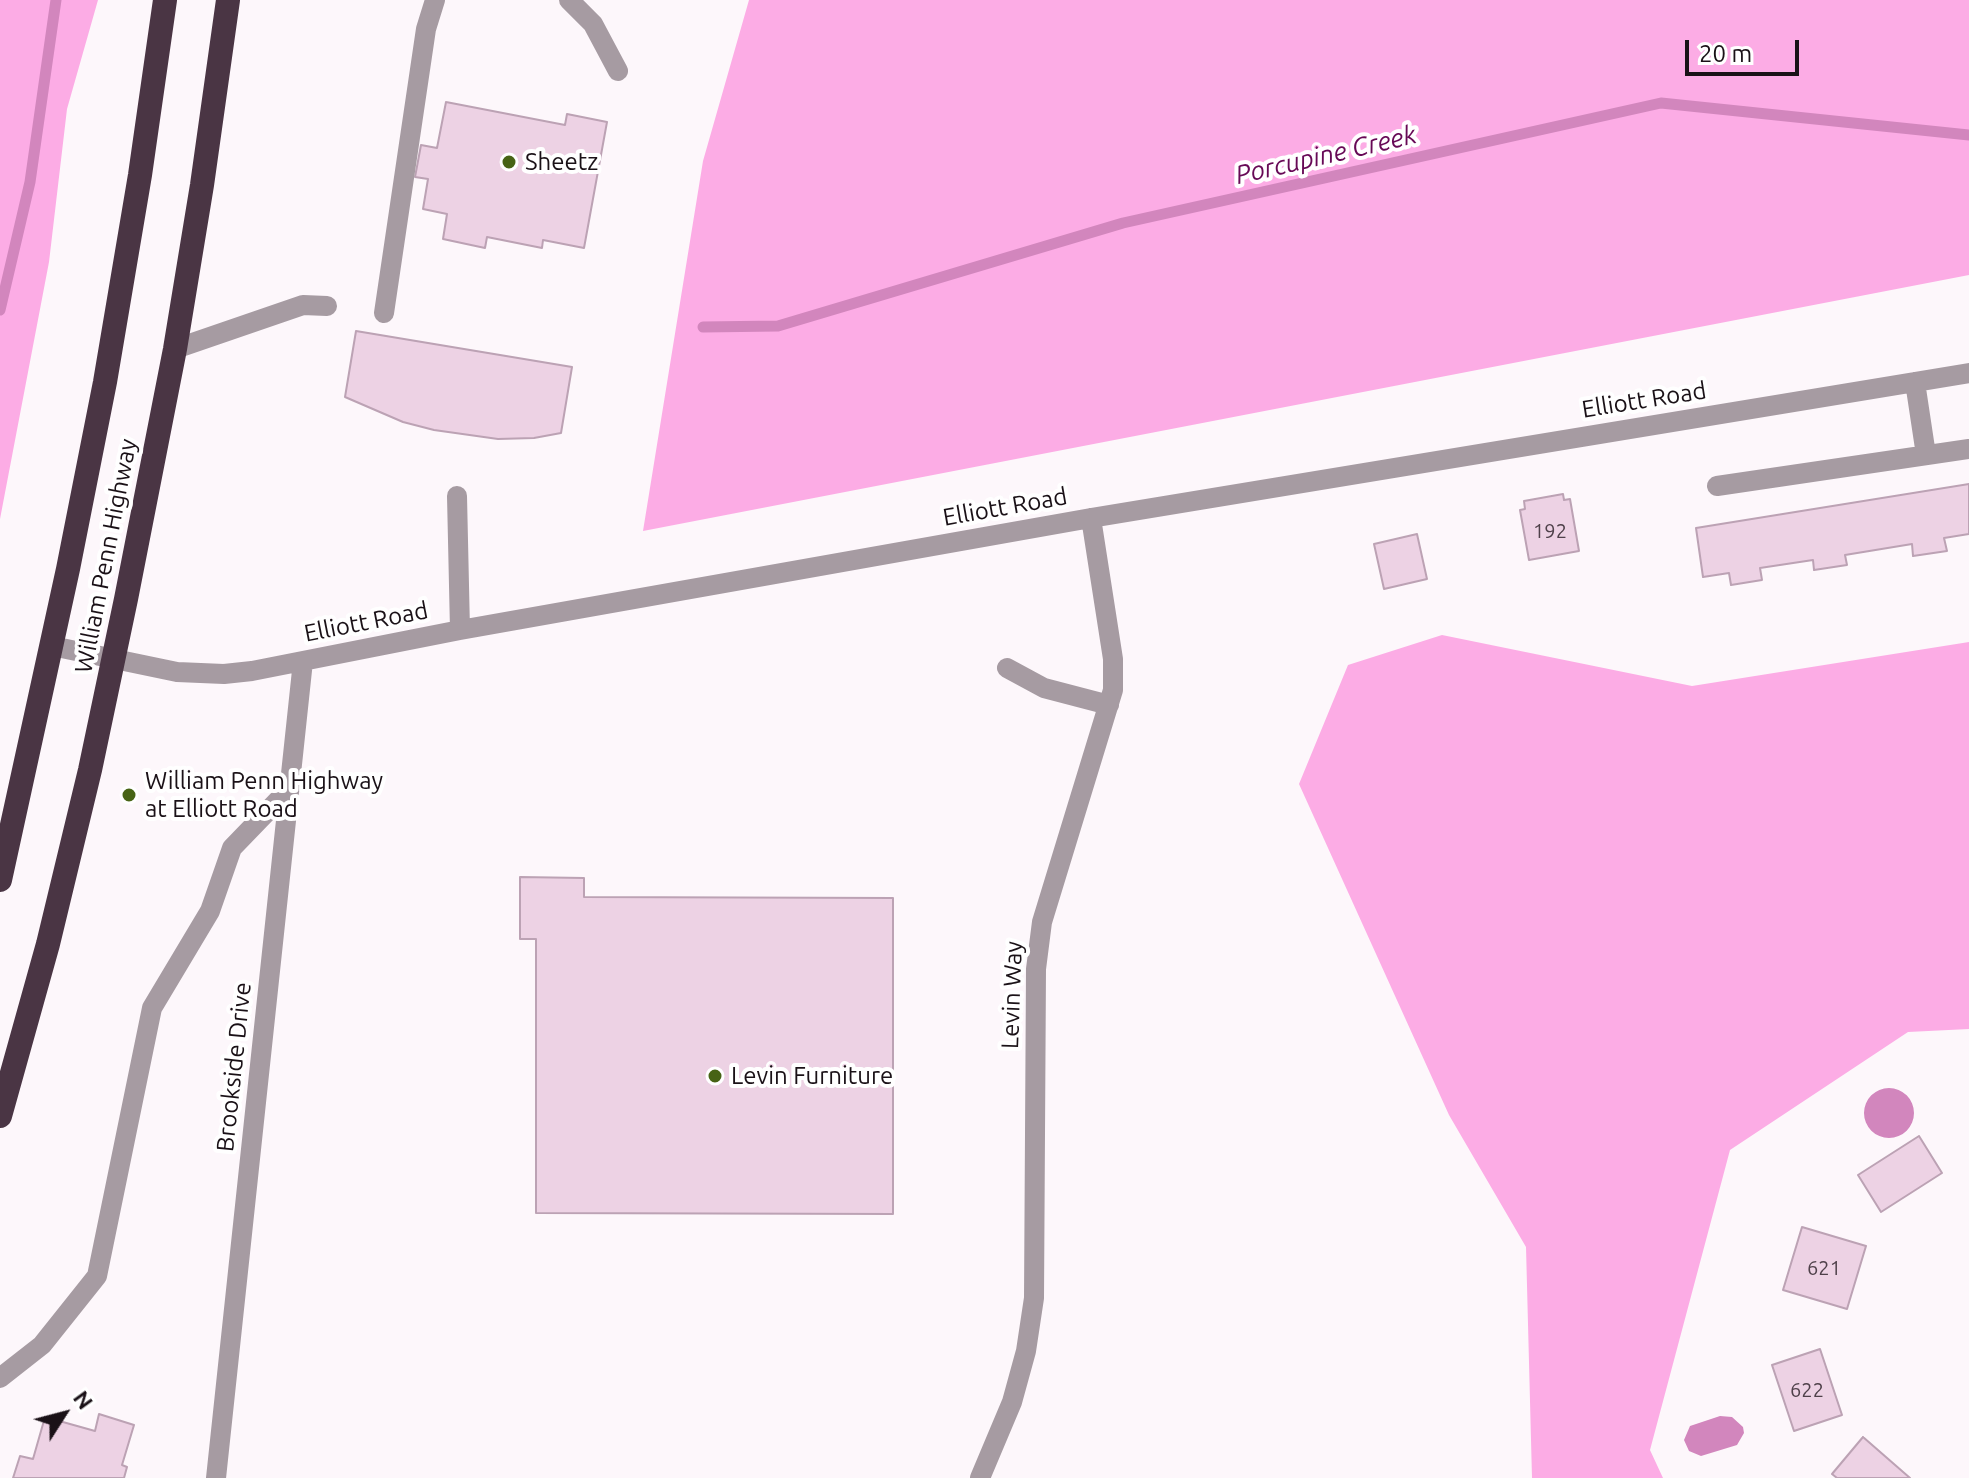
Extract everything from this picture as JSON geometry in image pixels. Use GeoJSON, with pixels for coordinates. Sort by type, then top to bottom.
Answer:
{"type":"FeatureCollection","features":[{"type":"Feature","properties":{"kind":"highway","name":"William Penn Highway"},"geometry":{"type":"LineString","coordinates":[[0,880],[52,646],[105,382],[140,175],[165,0]]}},
{"type":"Feature","properties":{"kind":"highway","name":"William Penn Highway"},"geometry":{"type":"LineString","coordinates":[[0,1116],[48,944],[114,659],[175,349],[228,0]]}},
{"type":"Feature","properties":{"kind":"street"},"geometry":{"type":"LineString","coordinates":[[384,313],[426,29],[435,0]]}},
{"type":"Feature","properties":{"kind":"street"},"geometry":{"type":"LineString","coordinates":[[569,0],[593,24],[618,71]]}},
{"type":"Feature","properties":{"kind":"street"},"geometry":{"type":"LineString","coordinates":[[175,349],[303,305],[327,306]]}},
{"type":"Feature","properties":{"kind":"street","name":"Elliott Road"},"geometry":{"type":"LineString","coordinates":[[52,646],[177,672],[212,674],[252,671],[460,630],[1091,518],[1969,373]]}},
{"type":"Feature","properties":{"kind":"street"},"geometry":{"type":"LineString","coordinates":[[1915,382],[1926,455]]}},
{"type":"Feature","properties":{"kind":"street"},"geometry":{"type":"LineString","coordinates":[[1717,486],[1969,449]]}},
{"type":"Feature","properties":{"kind":"street"},"geometry":{"type":"LineString","coordinates":[[457,496],[460,630]]}},
{"type":"Feature","properties":{"kind":"street","name":"Levin Way"},"geometry":{"type":"LineString","coordinates":[[980,1478],[1012,1402],[1026,1351],[1034,1298],[1036,969],[1042,922],[1113,690],[1113,659],[1091,518]]}},
{"type":"Feature","properties":{"kind":"street","name":"Brookside Drive"},"geometry":{"type":"LineString","coordinates":[[216,1478],[303,661]]}},
{"type":"Feature","properties":{"kind":"street"},"geometry":{"type":"LineString","coordinates":[[1007,668],[1044,688],[1109,705]]}},
{"type":"Feature","properties":{"kind":"street"},"geometry":{"type":"LineString","coordinates":[[0,1378],[42,1345],[97,1276],[152,1008],[210,911],[232,848],[289,789]]}},
{"type":"Feature","properties":{"kind":"shaded area"},"geometry":{"type":"Polygon","coordinates":[[[0,0],[98,0],[67,109],[49,262],[0,519],[0,0]]]}},
{"type":"Feature","properties":{"kind":"shaded area"},"geometry":{"type":"Polygon","coordinates":[[[749,0],[1969,0],[1969,275],[643,531],[703,161],[749,0]]]}},
{"type":"Feature","properties":{"kind":"shaded area"},"geometry":{"type":"Polygon","coordinates":[[[1442,635],[1692,686],[1969,642],[1969,1029],[1908,1032],[1730,1150],[1650,1450],[1663,1478],[1532,1478],[1526,1247],[1449,1115],[1299,784],[1348,665],[1442,635]]]}},
{"type":"Feature","properties":{"kind":"shaded area"},"geometry":{"type":"Polygon","coordinates":[[[1889,1088],[1906,1096],[1914,1113],[1906,1130],[1889,1138],[1872,1130],[1864,1113],[1872,1096],[1889,1088]]]}},
{"type":"Feature","properties":{"kind":"shaded area"},"geometry":{"type":"Polygon","coordinates":[[[1720,1416],[1732,1417],[1743,1427],[1744,1433],[1737,1445],[1701,1456],[1689,1451],[1684,1440],[1690,1426],[1720,1416]]]}},
{"type":"Feature","properties":{"kind":"building","name":"Sheetz"},"geometry":{"type":"Polygon","coordinates":[[[446,102],[565,125],[567,114],[607,122],[584,248],[543,240],[542,248],[487,237],[485,248],[443,239],[447,214],[423,209],[428,179],[415,177],[421,145],[437,148],[446,102]]]}},
{"type":"Feature","properties":{"kind":"building"},"geometry":{"type":"Polygon","coordinates":[[[356,331],[572,367],[561,433],[534,438],[498,439],[434,430],[403,422],[345,397],[356,331]]]}},
{"type":"Feature","properties":{"kind":"building"},"geometry":{"type":"Polygon","coordinates":[[[1969,484],[1969,534],[1944,538],[1947,551],[1913,556],[1912,544],[1845,555],[1847,565],[1814,570],[1813,560],[1760,568],[1762,580],[1731,585],[1729,573],[1703,577],[1696,528],[1969,484]]]}},
{"type":"Feature","properties":{"kind":"building"},"geometry":{"type":"Polygon","coordinates":[[[1563,494],[1564,500],[1570,499],[1579,551],[1529,560],[1520,510],[1525,509],[1524,501],[1563,494]]]}},
{"type":"Feature","properties":{"kind":"building"},"geometry":{"type":"Polygon","coordinates":[[[1417,534],[1427,579],[1384,589],[1374,544],[1417,534]]]}},
{"type":"Feature","properties":{"kind":"building","name":"Levin Furniture"},"geometry":{"type":"Polygon","coordinates":[[[520,877],[584,878],[584,897],[893,898],[893,1214],[536,1213],[536,939],[520,939],[520,877]]]}},
{"type":"Feature","properties":{"kind":"building"},"geometry":{"type":"Polygon","coordinates":[[[1919,1136],[1942,1173],[1881,1212],[1858,1175],[1919,1136]]]}},
{"type":"Feature","properties":{"kind":"building"},"geometry":{"type":"Polygon","coordinates":[[[1802,1227],[1866,1246],[1847,1309],[1783,1290],[1802,1227]]]}},
{"type":"Feature","properties":{"kind":"building"},"geometry":{"type":"Polygon","coordinates":[[[1820,1349],[1842,1415],[1794,1431],[1772,1365],[1820,1349]]]}},
{"type":"Feature","properties":{"kind":"building"},"geometry":{"type":"Polygon","coordinates":[[[99,1414],[134,1425],[122,1465],[127,1467],[124,1478],[13,1478],[20,1456],[33,1459],[45,1417],[95,1431],[99,1414]]]}},
{"type":"Feature","properties":{"kind":"building"},"geometry":{"type":"Polygon","coordinates":[[[1863,1437],[1910,1478],[1837,1478],[1832,1474],[1863,1437]]]}},
{"type":"Feature","properties":{"kind":"waterway"},"geometry":{"type":"LineString","coordinates":[[0,310],[30,182],[56,0]]}},
{"type":"Feature","properties":{"kind":"waterway","name":"Porcupine Creek"},"geometry":{"type":"LineString","coordinates":[[703,327],[778,326],[1123,223],[1661,103],[1969,135]]}},
{"type":"Feature","properties":{"kind":"place","name":"Sheetz"},"geometry":{"type":"Point","coordinates":[509,162]}},
{"type":"Feature","properties":{"kind":"place","name":"William Penn Highway at Elliott Road"},"geometry":{"type":"Point","coordinates":[129,795]}},
{"type":"Feature","properties":{"kind":"place","name":"Levin Furniture"},"geometry":{"type":"Point","coordinates":[715,1076]}}]}
